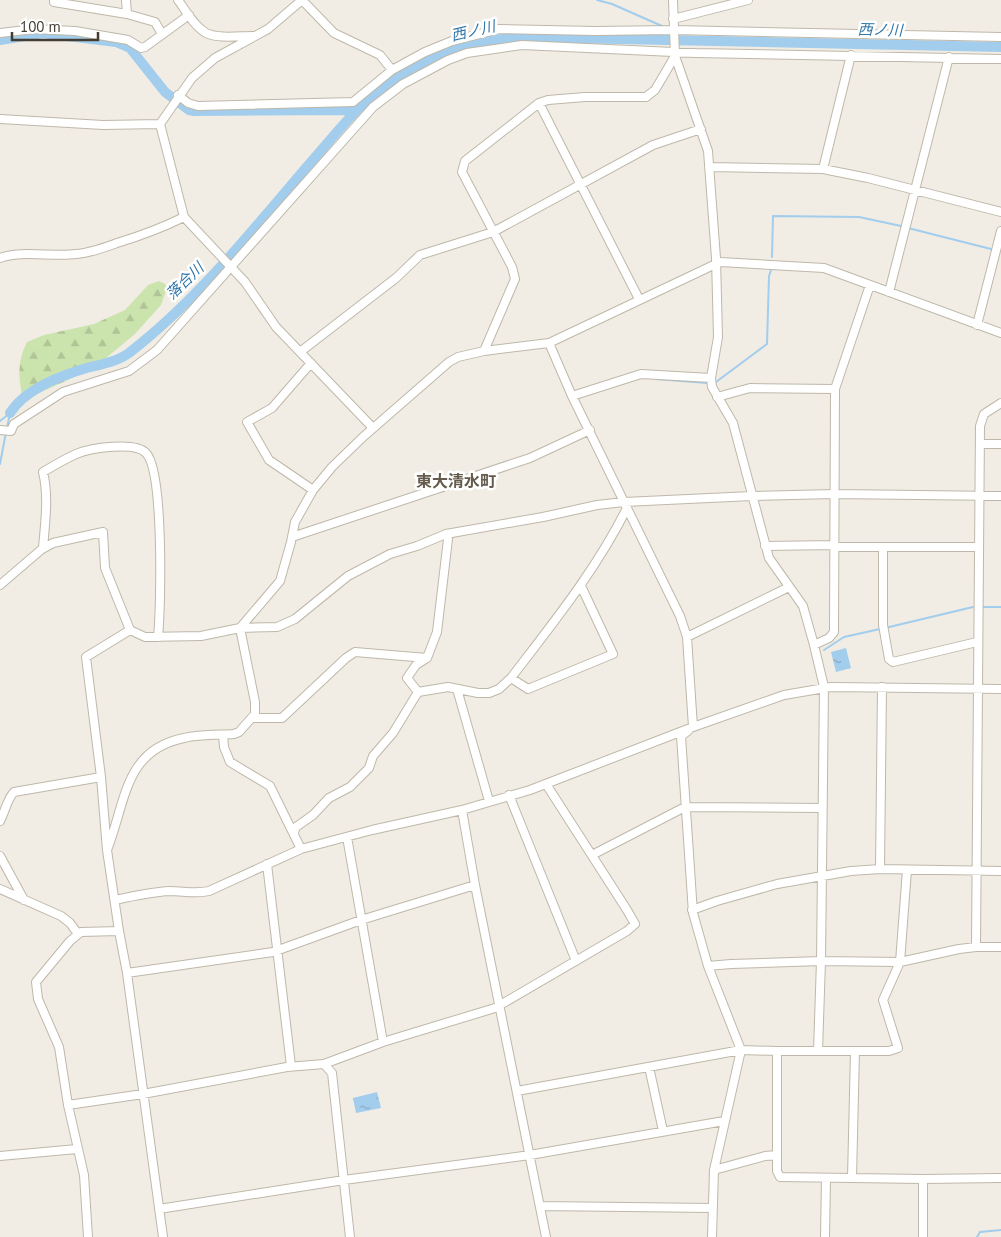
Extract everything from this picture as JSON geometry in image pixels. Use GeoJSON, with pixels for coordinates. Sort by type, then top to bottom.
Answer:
{"type":"FeatureCollection","features":[{"type":"Feature","properties":{"kind":"street"},"geometry":{"type":"LineString","coordinates":[[54,0],[54,2],[90,4],[155,22],[162,34]]}},
{"type":"Feature","properties":{"kind":"street"},"geometry":{"type":"LineString","coordinates":[[126,0],[127,14]]}},
{"type":"Feature","properties":{"kind":"street"},"geometry":{"type":"LineString","coordinates":[[178,0],[189,15],[207,33],[219,36],[254,36]]}},
{"type":"Feature","properties":{"kind":"street"},"geometry":{"type":"LineString","coordinates":[[373,428],[276,327],[245,282],[184,217],[160,124],[192,78],[215,58],[268,29],[302,0],[334,33],[380,55],[392,70]]}},
{"type":"Feature","properties":{"kind":"street"},"geometry":{"type":"LineString","coordinates":[[673,0],[675,51],[708,151],[710,168],[716,263],[718,337],[712,387],[732,423],[769,558],[803,606],[824,687],[818,1051]]}},
{"type":"Feature","properties":{"kind":"street"},"geometry":{"type":"LineString","coordinates":[[673,19],[748,0]]}},
{"type":"Feature","properties":{"kind":"street"},"geometry":{"type":"LineString","coordinates":[[0,33],[34,28],[75,30],[128,40],[141,48],[146,47],[189,15]]}},
{"type":"Feature","properties":{"kind":"street"},"geometry":{"type":"LineString","coordinates":[[176,99],[198,106],[353,102],[392,70],[439,45],[499,29],[1001,37]]}},
{"type":"Feature","properties":{"kind":"street"},"geometry":{"type":"LineString","coordinates":[[4,430],[11,432],[14,424],[63,392],[129,371],[157,350],[373,107],[403,84],[448,60],[467,53],[522,45],[675,51],[1001,59]]}},
{"type":"Feature","properties":{"kind":"street"},"geometry":{"type":"LineString","coordinates":[[484,351],[514,280],[512,267],[462,172],[465,161],[539,103],[548,100],[585,97],[646,97],[655,90],[675,51]]}},
{"type":"Feature","properties":{"kind":"street"},"geometry":{"type":"LineString","coordinates":[[823,170],[851,55]]}},
{"type":"Feature","properties":{"kind":"street"},"geometry":{"type":"LineString","coordinates":[[889,292],[949,57]]}},
{"type":"Feature","properties":{"kind":"street"},"geometry":{"type":"LineString","coordinates":[[539,103],[639,299]]}},
{"type":"Feature","properties":{"kind":"street"},"geometry":{"type":"LineString","coordinates":[[0,119],[103,125],[160,124]]}},
{"type":"Feature","properties":{"kind":"street"},"geometry":{"type":"LineString","coordinates":[[300,352],[390,283],[420,255],[493,232],[653,144],[701,129]]}},
{"type":"Feature","properties":{"kind":"street"},"geometry":{"type":"LineString","coordinates":[[710,168],[823,170],[868,178],[1001,212]]}},
{"type":"Feature","properties":{"kind":"street"},"geometry":{"type":"LineString","coordinates":[[0,258],[15,254],[76,254],[90,252],[161,228],[184,217]]}},
{"type":"Feature","properties":{"kind":"street"},"geometry":{"type":"LineString","coordinates":[[978,325],[1001,231]]}},
{"type":"Feature","properties":{"kind":"street"},"geometry":{"type":"LineString","coordinates":[[107,850],[135,769],[144,757],[152,750],[176,740],[239,732],[255,714],[255,702],[240,628],[258,605],[278,585],[295,522],[313,490],[332,467],[373,428],[449,362],[458,357],[484,351],[550,343],[720,262],[817,266],[1001,334]]}},
{"type":"Feature","properties":{"kind":"street"},"geometry":{"type":"LineString","coordinates":[[814,645],[829,638],[834,632],[835,389],[870,285]]}},
{"type":"Feature","properties":{"kind":"street"},"geometry":{"type":"LineString","coordinates":[[550,343],[572,396],[680,616],[687,638],[693,727]]}},
{"type":"Feature","properties":{"kind":"street"},"geometry":{"type":"LineString","coordinates":[[311,363],[272,408],[247,422],[269,460],[313,490]]}},
{"type":"Feature","properties":{"kind":"street"},"geometry":{"type":"LineString","coordinates":[[572,396],[641,374],[712,378]]}},
{"type":"Feature","properties":{"kind":"street"},"geometry":{"type":"LineString","coordinates":[[718,397],[750,388],[835,389]]}},
{"type":"Feature","properties":{"kind":"street"},"geometry":{"type":"LineString","coordinates":[[976,947],[980,426],[984,414],[1001,403]]}},
{"type":"Feature","properties":{"kind":"street"},"geometry":{"type":"LineString","coordinates":[[292,537],[530,458],[590,430]]}},
{"type":"Feature","properties":{"kind":"street"},"geometry":{"type":"LineString","coordinates":[[980,444],[1001,444]]}},
{"type":"Feature","properties":{"kind":"street"},"geometry":{"type":"LineString","coordinates":[[43,548],[46,486],[43,472],[78,454],[101,448],[130,447],[139,448],[147,453],[154,469],[158,507],[161,590],[158,637]]}},
{"type":"Feature","properties":{"kind":"street"},"geometry":{"type":"LineString","coordinates":[[0,585],[43,548],[63,540],[103,532],[104,568],[130,630],[145,637],[200,636],[240,628],[277,627],[285,624],[295,619],[348,576],[371,563],[390,554],[417,546],[446,534],[544,517],[598,505],[626,505],[752,496],[834,494],[1001,496]]}},
{"type":"Feature","properties":{"kind":"street"},"geometry":{"type":"LineString","coordinates":[[294,832],[296,827],[313,815],[329,798],[350,787],[369,768],[372,756],[393,733],[418,692],[448,686],[478,693],[489,693],[499,690],[511,678],[581,586],[611,540],[626,505]]}},
{"type":"Feature","properties":{"kind":"street"},"geometry":{"type":"LineString","coordinates":[[418,692],[407,678],[416,665],[427,658],[437,632],[448,539],[446,534]]}},
{"type":"Feature","properties":{"kind":"street"},"geometry":{"type":"LineString","coordinates":[[765,546],[978,547]]}},
{"type":"Feature","properties":{"kind":"street"},"geometry":{"type":"LineString","coordinates":[[883,548],[883,625],[889,659],[893,662],[977,642]]}},
{"type":"Feature","properties":{"kind":"street"},"geometry":{"type":"LineString","coordinates":[[511,678],[528,690],[613,654],[581,586]]}},
{"type":"Feature","properties":{"kind":"street"},"geometry":{"type":"LineString","coordinates":[[687,638],[789,587]]}},
{"type":"Feature","properties":{"kind":"street"},"geometry":{"type":"LineString","coordinates":[[130,630],[86,657],[101,777],[107,850],[127,974],[161,1237]]}},
{"type":"Feature","properties":{"kind":"street"},"geometry":{"type":"LineString","coordinates":[[252,718],[282,718],[346,658],[355,652],[427,658]]}},
{"type":"Feature","properties":{"kind":"street"},"geometry":{"type":"LineString","coordinates":[[115,900],[155,892],[210,891],[301,849],[462,810],[546,784],[693,727],[784,695],[824,687],[1001,689]]}},
{"type":"Feature","properties":{"kind":"street"},"geometry":{"type":"LineString","coordinates":[[880,868],[882,687]]}},
{"type":"Feature","properties":{"kind":"street"},"geometry":{"type":"LineString","coordinates":[[458,689],[488,801]]}},
{"type":"Feature","properties":{"kind":"street"},"geometry":{"type":"LineString","coordinates":[[693,727],[681,736],[692,910],[708,966],[741,1050],[714,1170],[712,1237]]}},
{"type":"Feature","properties":{"kind":"street"},"geometry":{"type":"LineString","coordinates":[[223,735],[224,747],[230,762],[270,786],[301,849]]}},
{"type":"Feature","properties":{"kind":"street"},"geometry":{"type":"LineString","coordinates":[[0,821],[14,792],[101,777]]}},
{"type":"Feature","properties":{"kind":"street"},"geometry":{"type":"LineString","coordinates":[[68,1105],[143,1094],[291,1066],[324,1064],[383,1042],[499,1006],[627,931],[635,924],[546,784]]}},
{"type":"Feature","properties":{"kind":"street"},"geometry":{"type":"LineString","coordinates":[[509,795],[576,961]]}},
{"type":"Feature","properties":{"kind":"street"},"geometry":{"type":"LineString","coordinates":[[592,855],[686,807],[822,808]]}},
{"type":"Feature","properties":{"kind":"street"},"geometry":{"type":"LineString","coordinates":[[462,810],[475,885],[546,1237]]}},
{"type":"Feature","properties":{"kind":"street"},"geometry":{"type":"LineString","coordinates":[[347,837],[383,1042]]}},
{"type":"Feature","properties":{"kind":"street"},"geometry":{"type":"LineString","coordinates":[[0,856],[24,900]]}},
{"type":"Feature","properties":{"kind":"street"},"geometry":{"type":"LineString","coordinates":[[267,864],[291,1066]]}},
{"type":"Feature","properties":{"kind":"street"},"geometry":{"type":"LineString","coordinates":[[692,910],[777,884],[820,878],[851,871],[880,868],[1001,871]]}},
{"type":"Feature","properties":{"kind":"street"},"geometry":{"type":"LineString","coordinates":[[517,1092],[741,1050],[777,1052],[889,1050],[898,1048],[883,1000],[900,962],[907,870]]}},
{"type":"Feature","properties":{"kind":"street"},"geometry":{"type":"LineString","coordinates":[[127,974],[273,952],[361,920],[475,885]]}},
{"type":"Feature","properties":{"kind":"street"},"geometry":{"type":"LineString","coordinates":[[0,889],[62,916],[78,934]]}},
{"type":"Feature","properties":{"kind":"street"},"geometry":{"type":"LineString","coordinates":[[88,1237],[84,1176],[68,1105],[60,1047],[38,998],[36,982],[64,947],[81,932],[119,931]]}},
{"type":"Feature","properties":{"kind":"street"},"geometry":{"type":"LineString","coordinates":[[708,966],[821,960],[900,962],[946,950],[1001,947]]}},
{"type":"Feature","properties":{"kind":"street"},"geometry":{"type":"LineString","coordinates":[[852,1178],[855,1051]]}},
{"type":"Feature","properties":{"kind":"street"},"geometry":{"type":"LineString","coordinates":[[777,1052],[777,1171],[780,1177],[923,1180],[1001,1178]]}},
{"type":"Feature","properties":{"kind":"street"},"geometry":{"type":"LineString","coordinates":[[324,1064],[332,1073],[350,1237]]}},
{"type":"Feature","properties":{"kind":"street"},"geometry":{"type":"LineString","coordinates":[[649,1067],[663,1132]]}},
{"type":"Feature","properties":{"kind":"street"},"geometry":{"type":"LineString","coordinates":[[159,1210],[344,1180],[530,1155],[724,1120]]}},
{"type":"Feature","properties":{"kind":"street"},"geometry":{"type":"LineString","coordinates":[[0,1156],[77,1149]]}},
{"type":"Feature","properties":{"kind":"street"},"geometry":{"type":"LineString","coordinates":[[714,1170],[777,1154]]}},
{"type":"Feature","properties":{"kind":"street"},"geometry":{"type":"LineString","coordinates":[[825,1237],[826,1178]]}},
{"type":"Feature","properties":{"kind":"street"},"geometry":{"type":"LineString","coordinates":[[923,1180],[923,1237]]}},
{"type":"Feature","properties":{"kind":"street"},"geometry":{"type":"LineString","coordinates":[[540,1206],[712,1208]]}},
{"type":"Feature","properties":{"kind":"green space"},"geometry":{"type":"Polygon","coordinates":[[[159,281],[165,284],[167,288],[161,305],[135,334],[100,363],[39,393],[22,394],[20,368],[27,342],[44,335],[94,324],[125,310],[148,285],[159,281]]]}},
{"type":"Feature","properties":{"kind":"water"},"geometry":{"type":"Polygon","coordinates":[[[846,648],[851,668],[836,672],[831,652],[846,648]]]}},
{"type":"Feature","properties":{"kind":"water"},"geometry":{"type":"Polygon","coordinates":[[[377,1092],[381,1108],[356,1113],[353,1098],[377,1092]]]}},
{"type":"Feature","properties":{"kind":"waterway"},"geometry":{"type":"LineString","coordinates":[[597,0],[612,4],[662,26]]}},
{"type":"Feature","properties":{"kind":"waterway","name":"西ノ川"},"geometry":{"type":"LineString","coordinates":[[0,40],[43,33],[116,42],[130,48],[165,92],[189,110],[347,110],[354,113]]}},
{"type":"Feature","properties":{"kind":"waterway","name":"西ノ川"},"geometry":{"type":"LineString","coordinates":[[10,413],[25,396],[35,390],[57,378],[125,356],[155,332],[225,262],[359,108],[378,92],[415,67],[454,50],[498,39],[522,37],[1001,47]]}},
{"type":"Feature","properties":{"kind":"waterway"},"geometry":{"type":"LineString","coordinates":[[772,257],[773,216],[859,217],[901,226]]}},
{"type":"Feature","properties":{"kind":"waterway"},"geometry":{"type":"LineString","coordinates":[[908,228],[991,249]]}},
{"type":"Feature","properties":{"kind":"waterway"},"geometry":{"type":"LineString","coordinates":[[716,382],[767,344],[769,276],[771,270]]}},
{"type":"Feature","properties":{"kind":"waterway"},"geometry":{"type":"LineString","coordinates":[[656,379],[707,383]]}},
{"type":"Feature","properties":{"kind":"waterway","name":"落合川"},"geometry":{"type":"LineString","coordinates":[[0,421],[10,413]]}},
{"type":"Feature","properties":{"kind":"waterway"},"geometry":{"type":"LineString","coordinates":[[7,428],[10,413]]}},
{"type":"Feature","properties":{"kind":"waterway"},"geometry":{"type":"LineString","coordinates":[[0,464],[6,432]]}},
{"type":"Feature","properties":{"kind":"waterway"},"geometry":{"type":"LineString","coordinates":[[885,628],[973,607]]}},
{"type":"Feature","properties":{"kind":"waterway"},"geometry":{"type":"LineString","coordinates":[[981,607],[1001,607]]}},
{"type":"Feature","properties":{"kind":"waterway"},"geometry":{"type":"LineString","coordinates":[[824,650],[844,637],[880,629]]}},
{"type":"Feature","properties":{"kind":"waterway"},"geometry":{"type":"LineString","coordinates":[[977,1237],[980,1232],[1001,1230]]}},
{"type":"Feature","properties":{"kind":"district","name":"東大清水町"},"geometry":{"type":"Point","coordinates":[456,481]}}]}
